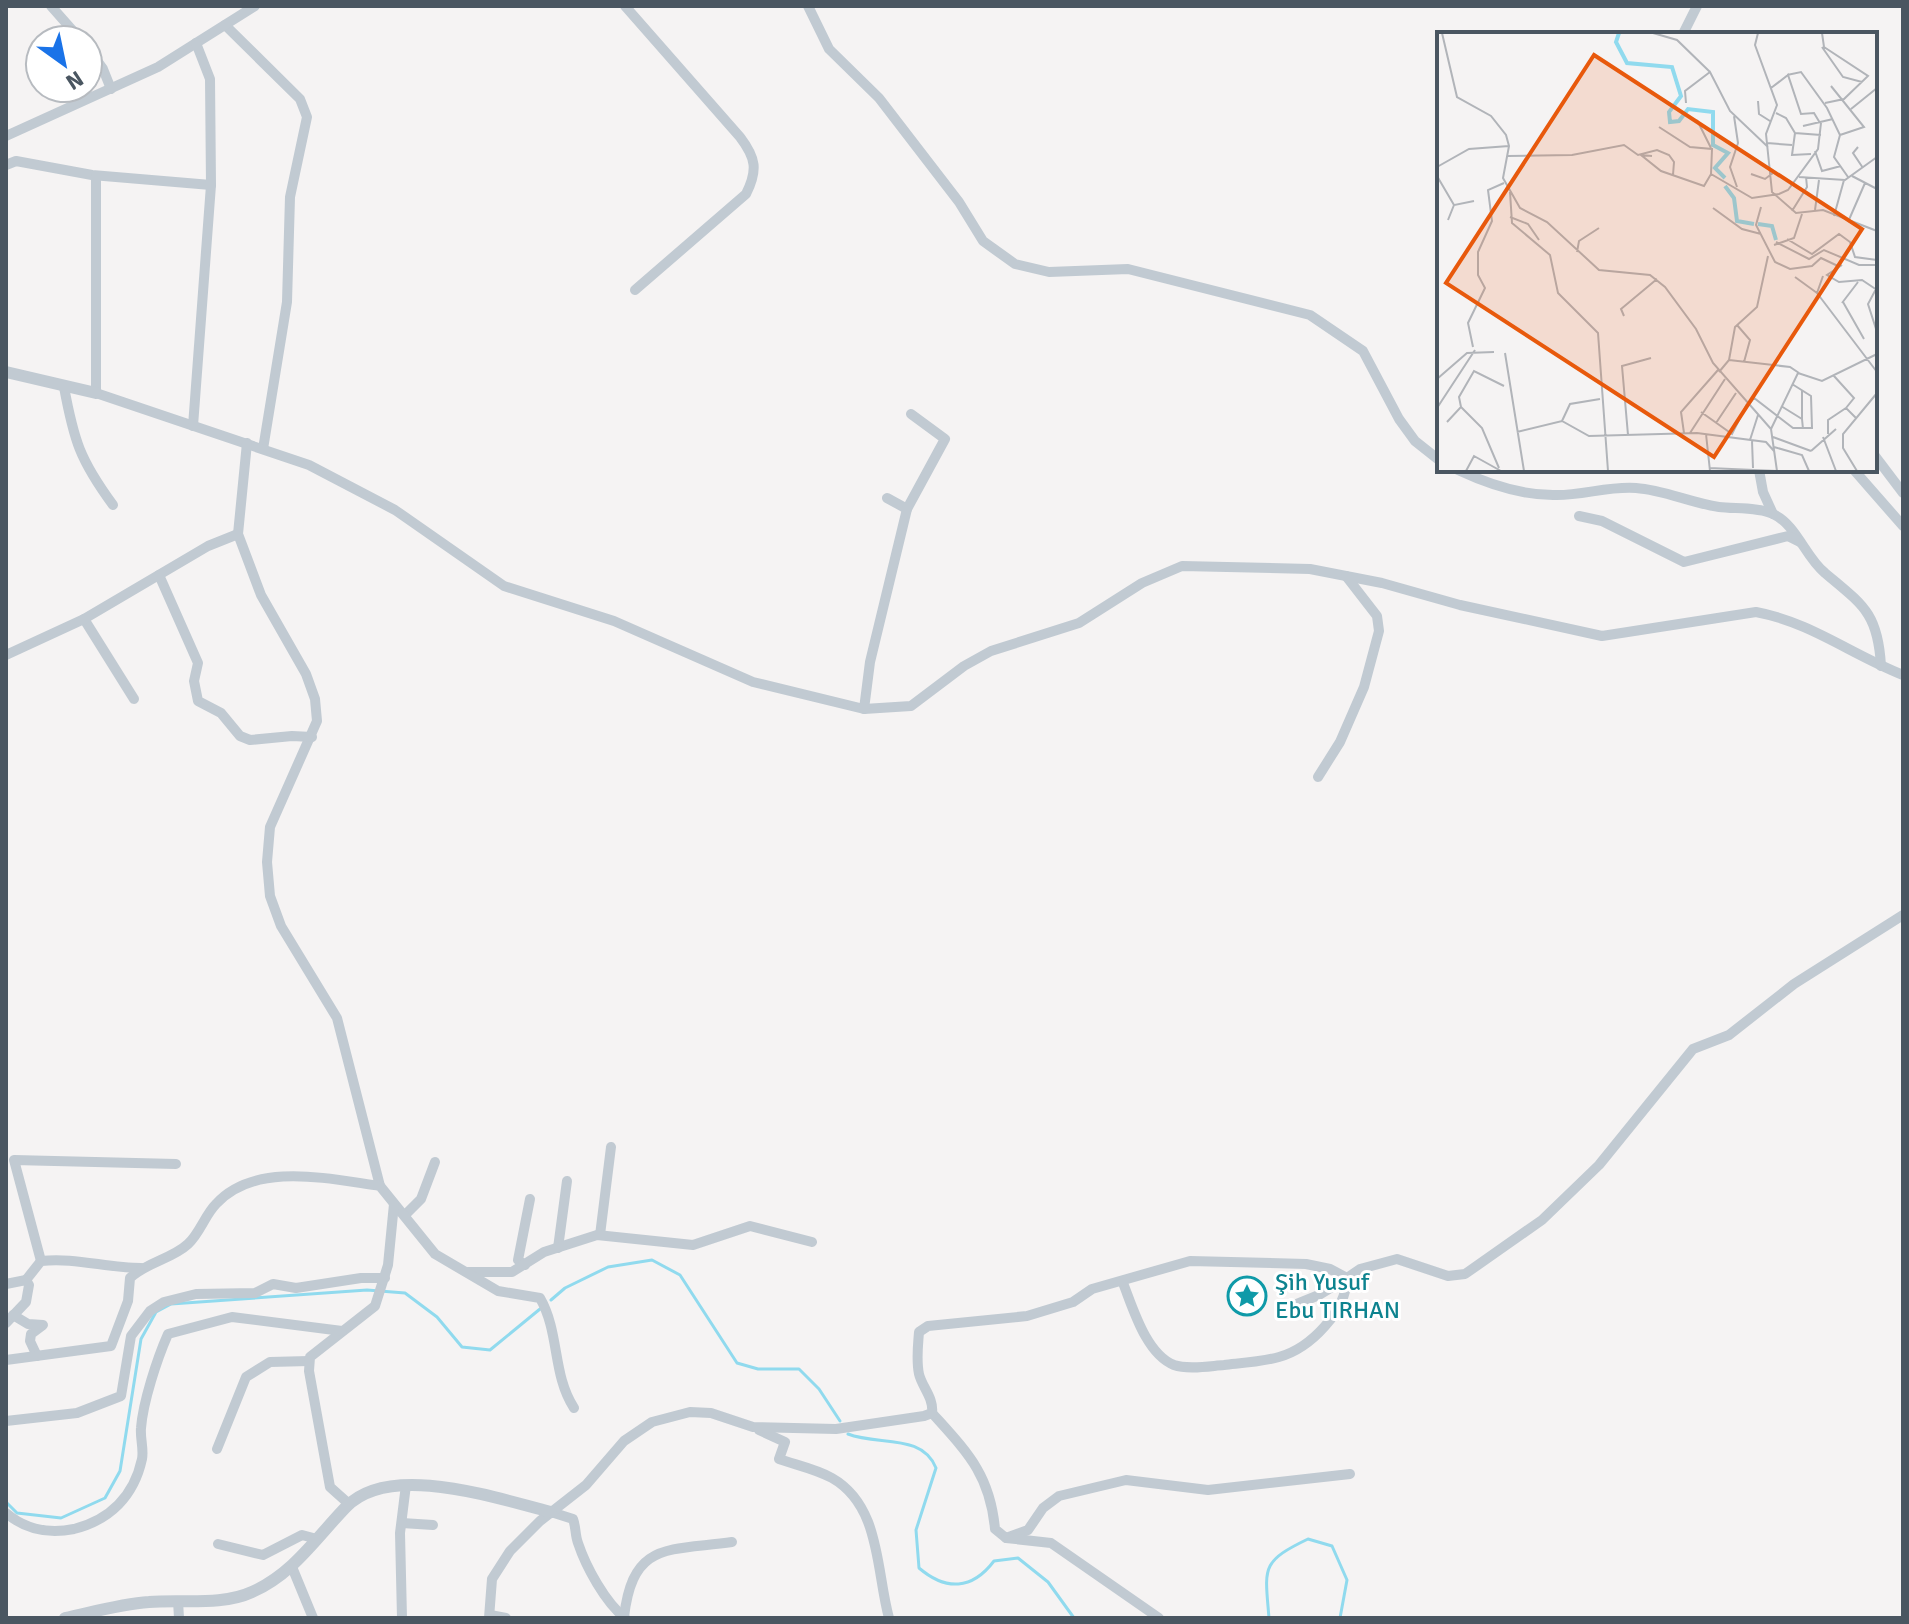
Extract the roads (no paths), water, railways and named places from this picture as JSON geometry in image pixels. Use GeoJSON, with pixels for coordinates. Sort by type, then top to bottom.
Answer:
{"type":"FeatureCollection","features":[{"type":"Feature","properties":{"kind":"street"},"geometry":{"type":"LineString","coordinates":[[51,6],[67,24]]}},
{"type":"Feature","properties":{"kind":"street"},"geometry":{"type":"LineString","coordinates":[[6,136],[158,67],[255,6]]}},
{"type":"Feature","properties":{"kind":"street"},"geometry":{"type":"LineString","coordinates":[[625,6],[754,155],[755,175],[746,194],[635,290]]}},
{"type":"Feature","properties":{"kind":"street"},"geometry":{"type":"LineString","coordinates":[[808,6],[829,49],[879,98],[959,202],[983,241],[1015,264],[1049,272],[1128,269],[1310,315],[1363,351],[1399,419],[1415,441],[1437,458]]}},
{"type":"Feature","properties":{"kind":"street"},"geometry":{"type":"LineString","coordinates":[[1684,32],[1697,6]]}},
{"type":"Feature","properties":{"kind":"street"},"geometry":{"type":"LineString","coordinates":[[225,25],[300,99],[307,117],[290,197],[287,302],[263,449]]}},
{"type":"Feature","properties":{"kind":"street"},"geometry":{"type":"LineString","coordinates":[[193,426],[211,185],[210,79],[196,43]]}},
{"type":"Feature","properties":{"kind":"street"},"geometry":{"type":"LineString","coordinates":[[104,72],[111,89]]}},
{"type":"Feature","properties":{"kind":"street"},"geometry":{"type":"LineString","coordinates":[[6,165],[16,161],[96,176],[211,185]]}},
{"type":"Feature","properties":{"kind":"street"},"geometry":{"type":"LineString","coordinates":[[96,176],[96,393]]}},
{"type":"Feature","properties":{"kind":"street"},"geometry":{"type":"LineString","coordinates":[[6,372],[96,393],[309,465],[395,510],[504,586],[614,621],[753,682],[864,709],[911,706],[964,666],[991,651],[1079,623],[1142,583],[1182,566],[1310,569],[1602,636],[1756,612],[1781,617],[1820,632],[1903,675]]}},
{"type":"Feature","properties":{"kind":"street"},"geometry":{"type":"LineString","coordinates":[[64,387],[76,447],[113,505]]}},
{"type":"Feature","properties":{"kind":"street"},"geometry":{"type":"LineString","coordinates":[[864,709],[870,662],[907,509],[945,439],[911,414]]}},
{"type":"Feature","properties":{"kind":"street"},"geometry":{"type":"LineString","coordinates":[[247,443],[238,534],[261,595],[306,674],[315,699],[317,721],[270,827],[267,862],[270,896],[281,926],[337,1018],[380,1186],[435,1254],[498,1291],[540,1298],[549,1314],[560,1380],[574,1408]]}},
{"type":"Feature","properties":{"kind":"street"},"geometry":{"type":"LineString","coordinates":[[1877,459],[1903,493]]}},
{"type":"Feature","properties":{"kind":"street"},"geometry":{"type":"LineString","coordinates":[[1462,472],[1479,480],[1529,493],[1557,496],[1611,488],[1639,488],[1693,503],[1773,514]]}},
{"type":"Feature","properties":{"kind":"street"},"geometry":{"type":"LineString","coordinates":[[1759,472],[1763,492],[1773,514],[1802,542],[1821,570],[1843,586],[1873,620],[1879,633],[1881,666]]}},
{"type":"Feature","properties":{"kind":"street"},"geometry":{"type":"LineString","coordinates":[[1856,472],[1903,526]]}},
{"type":"Feature","properties":{"kind":"street"},"geometry":{"type":"LineString","coordinates":[[887,498],[907,509]]}},
{"type":"Feature","properties":{"kind":"street"},"geometry":{"type":"LineString","coordinates":[[1579,516],[1602,521],[1684,562],[1788,536],[1802,542]]}},
{"type":"Feature","properties":{"kind":"street"},"geometry":{"type":"LineString","coordinates":[[6,655],[84,619],[208,546],[238,534]]}},
{"type":"Feature","properties":{"kind":"street"},"geometry":{"type":"LineString","coordinates":[[159,575],[198,663],[194,681],[198,701],[221,713],[240,736],[250,740],[312,737]]}},
{"type":"Feature","properties":{"kind":"street"},"geometry":{"type":"LineString","coordinates":[[1318,777],[1347,727],[1377,644],[1377,616],[1346,576]]}},
{"type":"Feature","properties":{"kind":"street"},"geometry":{"type":"LineString","coordinates":[[84,619],[134,699]]}},
{"type":"Feature","properties":{"kind":"street"},"geometry":{"type":"LineString","coordinates":[[1287,1308],[1319,1295],[1360,1269],[1397,1259],[1448,1276],[1465,1274],[1542,1220],[1599,1165],[1693,1049],[1729,1035],[1794,984],[1903,915]]}},
{"type":"Feature","properties":{"kind":"street"},"geometry":{"type":"LineString","coordinates":[[600,1235],[611,1147]]}},
{"type":"Feature","properties":{"kind":"street"},"geometry":{"type":"LineString","coordinates":[[41,1261],[10,1160],[176,1164]]}},
{"type":"Feature","properties":{"kind":"street"},"geometry":{"type":"LineString","coordinates":[[405,1215],[421,1199],[435,1162]]}},
{"type":"Feature","properties":{"kind":"street"},"geometry":{"type":"LineString","coordinates":[[6,1360],[111,1346],[128,1301],[130,1278],[141,1268],[188,1245],[214,1205],[244,1182],[278,1177],[326,1178],[380,1186]]}},
{"type":"Feature","properties":{"kind":"street"},"geometry":{"type":"LineString","coordinates":[[558,1248],[567,1181]]}},
{"type":"Feature","properties":{"kind":"street"},"geometry":{"type":"LineString","coordinates":[[525,1265],[518,1260],[530,1199]]}},
{"type":"Feature","properties":{"kind":"street"},"geometry":{"type":"LineString","coordinates":[[349,1504],[330,1487],[309,1361],[318,1348],[375,1306],[384,1282],[394,1204]]}},
{"type":"Feature","properties":{"kind":"street"},"geometry":{"type":"LineString","coordinates":[[468,1272],[501,1273],[525,1265],[544,1252],[600,1235],[693,1245],[750,1226],[812,1242]]}},
{"type":"Feature","properties":{"kind":"street"},"geometry":{"type":"LineString","coordinates":[[6,1284],[26,1280],[41,1261],[61,1258],[106,1268],[141,1268]]}},
{"type":"Feature","properties":{"kind":"street"},"geometry":{"type":"LineString","coordinates":[[1159,1618],[1051,1543],[1006,1538],[995,1529],[993,1500],[982,1473],[932,1413],[917,1362],[919,1332],[928,1326],[1027,1316],[1073,1302],[1092,1289],[1123,1283],[1139,1274],[1190,1261],[1306,1264],[1330,1269],[1347,1278]]}},
{"type":"Feature","properties":{"kind":"street"},"geometry":{"type":"LineString","coordinates":[[6,1421],[77,1413],[121,1396],[131,1336],[150,1311],[164,1302],[196,1294],[255,1293],[273,1284],[296,1288],[361,1278],[384,1282]]}},
{"type":"Feature","properties":{"kind":"street"},"geometry":{"type":"LineString","coordinates":[[1123,1283],[1154,1348],[1174,1365],[1206,1366],[1282,1356],[1315,1334],[1339,1311],[1346,1295],[1347,1278]]}},
{"type":"Feature","properties":{"kind":"street"},"geometry":{"type":"LineString","coordinates":[[26,1280],[29,1292],[26,1302],[10,1319],[43,1325],[31,1334],[30,1341],[37,1356]]}},
{"type":"Feature","properties":{"kind":"street"},"geometry":{"type":"LineString","coordinates":[[6,1513],[15,1521],[51,1534],[96,1523],[124,1501],[142,1458],[141,1426],[155,1364],[168,1334],[232,1317],[342,1331]]}},
{"type":"Feature","properties":{"kind":"street"},"geometry":{"type":"LineString","coordinates":[[217,1449],[246,1377],[270,1362],[309,1361]]}},
{"type":"Feature","properties":{"kind":"street"},"geometry":{"type":"LineString","coordinates":[[506,1618],[490,1616],[492,1579],[510,1551],[551,1512],[586,1485],[624,1441],[652,1422],[690,1412],[711,1413],[753,1427],[785,1442],[779,1459],[834,1479],[860,1508],[875,1538],[889,1618]]}},
{"type":"Feature","properties":{"kind":"street"},"geometry":{"type":"LineString","coordinates":[[753,1427],[836,1429],[932,1413]]}},
{"type":"Feature","properties":{"kind":"street"},"geometry":{"type":"LineString","coordinates":[[1006,1538],[1028,1530],[1043,1508],[1059,1496],[1126,1480],[1208,1490],[1350,1474]]}},
{"type":"Feature","properties":{"kind":"street"},"geometry":{"type":"LineString","coordinates":[[402,1618],[402,1523],[406,1485]]}},
{"type":"Feature","properties":{"kind":"street"},"geometry":{"type":"LineString","coordinates":[[65,1618],[88,1616],[125,1605],[251,1593],[292,1567],[349,1504],[380,1489],[406,1485],[453,1488],[573,1519],[576,1540],[598,1582],[624,1618]]}},
{"type":"Feature","properties":{"kind":"street"},"geometry":{"type":"LineString","coordinates":[[402,1523],[433,1525]]}},
{"type":"Feature","properties":{"kind":"street"},"geometry":{"type":"LineString","coordinates":[[218,1544],[263,1555],[302,1535],[317,1539]]}},
{"type":"Feature","properties":{"kind":"street"},"geometry":{"type":"LineString","coordinates":[[624,1618],[628,1588],[646,1559],[661,1552],[732,1542]]}},
{"type":"Feature","properties":{"kind":"street"},"geometry":{"type":"LineString","coordinates":[[292,1567],[313,1618]]}},
{"type":"Feature","properties":{"kind":"street"},"geometry":{"type":"LineString","coordinates":[[178,1601],[179,1618]]}},
{"type":"Feature","properties":{"kind":"waterway"},"geometry":{"type":"LineString","coordinates":[[551,1300],[565,1288],[608,1267],[652,1260],[680,1275],[737,1363],[758,1369],[799,1369],[819,1389],[840,1421]]}},
{"type":"Feature","properties":{"kind":"waterway"},"geometry":{"type":"LineString","coordinates":[[6,1502],[17,1513],[61,1518],[105,1498],[120,1471],[141,1339],[156,1312],[171,1304],[367,1290],[405,1293],[437,1317],[462,1347],[490,1350],[540,1309]]}},
{"type":"Feature","properties":{"kind":"waterway"},"geometry":{"type":"LineString","coordinates":[[848,1434],[910,1445],[929,1457],[936,1468],[916,1530],[919,1568],[939,1581],[958,1584],[977,1578],[994,1561],[1018,1558],[1048,1582],[1074,1618]]}},
{"type":"Feature","properties":{"kind":"waterway"},"geometry":{"type":"LineString","coordinates":[[1269,1618],[1269,1568],[1281,1554],[1308,1539],[1332,1546],[1347,1580],[1340,1618]]}},
{"type":"Feature","properties":{"kind":"place","name":"Şih Yusuf Ebu TIRHAN"},"geometry":{"type":"Point","coordinates":[1247,1296]}}]}
